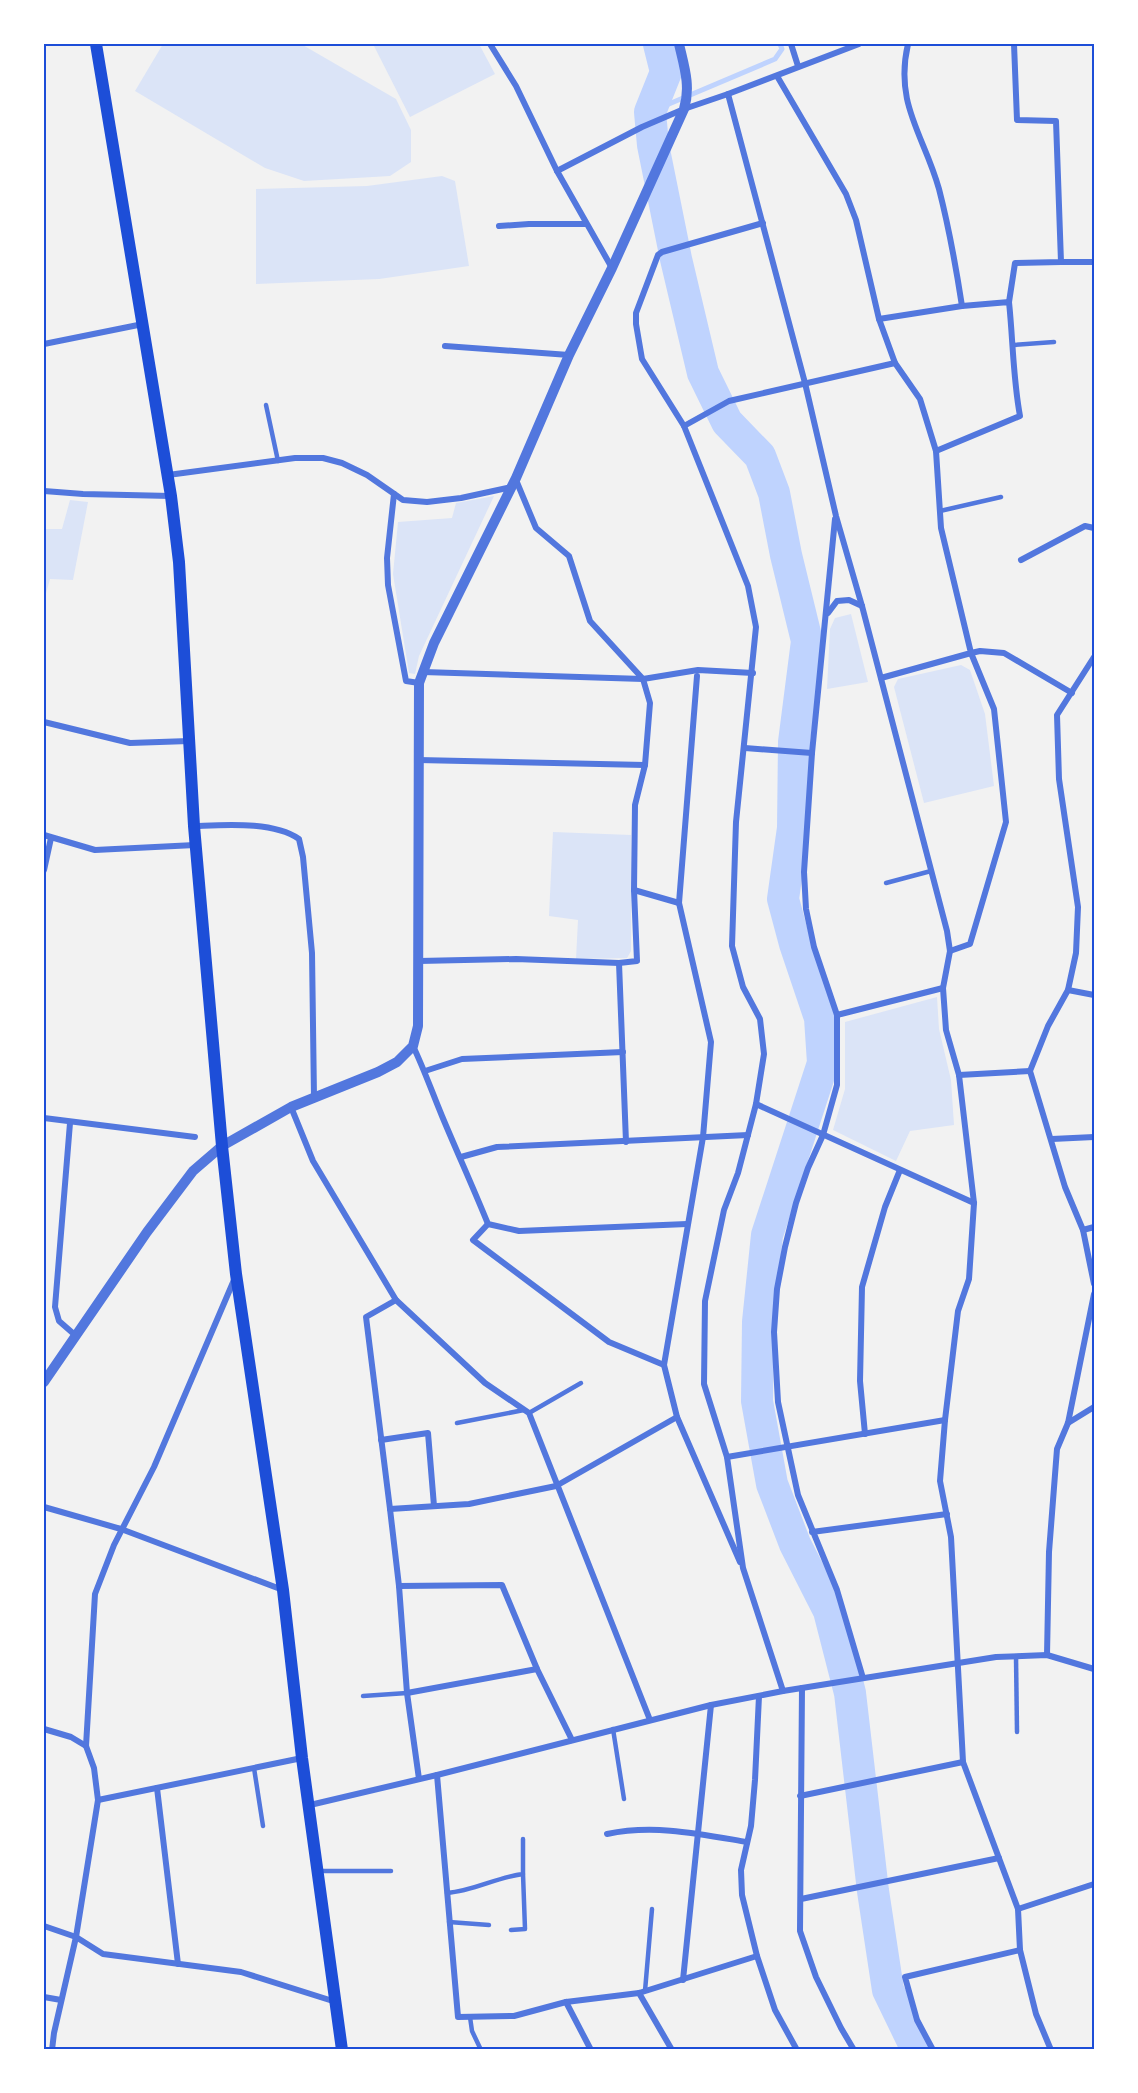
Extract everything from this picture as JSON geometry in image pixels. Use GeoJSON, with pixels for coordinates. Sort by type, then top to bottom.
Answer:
{"type":"FeatureCollection","features":[{"type":"Feature","properties":{"kind":"main road"},"geometry":{"type":"LineString","coordinates":[[96,44],[171,496],[179,562],[194,826],[222,1146],[236,1274],[283,1590],[302,1758],[342,2049]]}},
{"type":"Feature","properties":{"kind":"street"},"geometry":{"type":"LineString","coordinates":[[490,44],[516,86],[557,171],[612,268]]}},
{"type":"Feature","properties":{"kind":"street"},"geometry":{"type":"LineString","coordinates":[[44,1382],[193,1171],[222,1146],[291,1107],[378,1072],[397,1062],[413,1046],[418,1026],[419,961],[418,683],[434,643],[514,482],[569,355],[612,268],[684,109],[688,98],[688,82],[679,44]]}},
{"type":"Feature","properties":{"kind":"street"},"geometry":{"type":"LineString","coordinates":[[791,44],[798,66]]}},
{"type":"Feature","properties":{"kind":"street"},"geometry":{"type":"LineString","coordinates":[[557,171],[642,127],[684,109],[859,44]]}},
{"type":"Feature","properties":{"kind":"street"},"geometry":{"type":"LineString","coordinates":[[908,44],[903,62],[908,105],[939,189],[953,249],[962,306]]}},
{"type":"Feature","properties":{"kind":"street"},"geometry":{"type":"LineString","coordinates":[[1014,44],[1017,120],[1056,121],[1061,262]]}},
{"type":"Feature","properties":{"kind":"street"},"geometry":{"type":"LineString","coordinates":[[777,76],[846,194],[856,220],[879,319],[895,363],[920,399],[936,451],[941,528],[971,653],[994,709],[1006,822],[970,944],[950,951]]}},
{"type":"Feature","properties":{"kind":"street"},"geometry":{"type":"LineString","coordinates":[[728,94],[804,383],[836,516],[862,606],[947,931],[950,951],[943,988],[946,1030],[959,1075],[974,1203],[969,1279],[958,1311],[940,1481],[951,1537],[963,1762],[1018,1909],[1020,1950],[1036,2014],[1051,2049]]}},
{"type":"Feature","properties":{"kind":"street"},"geometry":{"type":"LineString","coordinates":[[743,1568],[727,1457],[704,1384],[705,1301],[724,1210],[738,1173],[756,1104],[764,1054],[760,1019],[743,987],[732,946],[736,822],[756,627],[748,586],[684,426],[642,359],[636,313],[658,255],[662,252],[763,223]]}},
{"type":"Feature","properties":{"kind":"street"},"geometry":{"type":"LineString","coordinates":[[499,226],[585,224]]}},
{"type":"Feature","properties":{"kind":"street"},"geometry":{"type":"LineString","coordinates":[[936,451],[1020,416],[1009,302],[1015,263],[1094,262]]}},
{"type":"Feature","properties":{"kind":"street"},"geometry":{"type":"LineString","coordinates":[[879,319],[962,306],[1009,302]]}},
{"type":"Feature","properties":{"kind":"street"},"geometry":{"type":"LineString","coordinates":[[44,344],[143,324]]}},
{"type":"Feature","properties":{"kind":"street"},"geometry":{"type":"LineString","coordinates":[[445,346],[569,355]]}},
{"type":"Feature","properties":{"kind":"street"},"geometry":{"type":"LineString","coordinates":[[684,426],[729,401],[895,363]]}},
{"type":"Feature","properties":{"kind":"street"},"geometry":{"type":"LineString","coordinates":[[168,475],[278,460],[324,458],[367,475],[403,500],[427,502],[461,498],[514,482]]}},
{"type":"Feature","properties":{"kind":"street"},"geometry":{"type":"LineString","coordinates":[[419,961],[516,959],[620,963],[638,961],[634,890],[635,805],[645,765],[650,703],[643,679],[590,621],[570,556],[536,528],[514,482]]}},
{"type":"Feature","properties":{"kind":"street"},"geometry":{"type":"LineString","coordinates":[[44,491],[171,496]]}},
{"type":"Feature","properties":{"kind":"street"},"geometry":{"type":"LineString","coordinates":[[394,494],[387,558],[388,585],[406,681],[418,683]]}},
{"type":"Feature","properties":{"kind":"street"},"geometry":{"type":"LineString","coordinates":[[836,516],[812,753],[804,872],[806,909],[814,947],[837,1015],[837,1085],[823,1135],[796,1203],[777,1289],[774,1332],[778,1402],[798,1495],[837,1590],[862,1678]]}},
{"type":"Feature","properties":{"kind":"street"},"geometry":{"type":"LineString","coordinates":[[1021,560],[1085,526],[1095,528]]}},
{"type":"Feature","properties":{"kind":"street"},"geometry":{"type":"LineString","coordinates":[[827,615],[837,601],[849,600],[862,606]]}},
{"type":"Feature","properties":{"kind":"street"},"geometry":{"type":"LineString","coordinates":[[881,678],[980,651],[1004,653],[1072,693]]}},
{"type":"Feature","properties":{"kind":"street"},"geometry":{"type":"LineString","coordinates":[[1095,657],[1057,715],[1059,779],[1078,907],[1076,953],[1068,990],[1048,1026],[1030,1071],[1065,1187],[1083,1230],[1095,1284]]}},
{"type":"Feature","properties":{"kind":"street"},"geometry":{"type":"LineString","coordinates":[[423,672],[643,679],[698,670],[753,673]]}},
{"type":"Feature","properties":{"kind":"street"},"geometry":{"type":"LineString","coordinates":[[697,676],[679,903],[711,1042],[703,1137],[664,1365],[677,1417],[743,1568],[783,1691]]}},
{"type":"Feature","properties":{"kind":"street"},"geometry":{"type":"LineString","coordinates":[[44,722],[130,743],[190,741]]}},
{"type":"Feature","properties":{"kind":"street"},"geometry":{"type":"LineString","coordinates":[[745,748],[812,753]]}},
{"type":"Feature","properties":{"kind":"street"},"geometry":{"type":"LineString","coordinates":[[418,760],[645,765]]}},
{"type":"Feature","properties":{"kind":"street"},"geometry":{"type":"LineString","coordinates":[[194,826],[241,824],[288,832],[299,839],[303,857],[312,953],[314,1097]]}},
{"type":"Feature","properties":{"kind":"street"},"geometry":{"type":"LineString","coordinates":[[44,835],[94,850],[196,845]]}},
{"type":"Feature","properties":{"kind":"street"},"geometry":{"type":"LineString","coordinates":[[44,870],[51,838]]}},
{"type":"Feature","properties":{"kind":"street"},"geometry":{"type":"LineString","coordinates":[[634,890],[679,903]]}},
{"type":"Feature","properties":{"kind":"street"},"geometry":{"type":"LineString","coordinates":[[620,963],[626,1142]]}},
{"type":"Feature","properties":{"kind":"street"},"geometry":{"type":"LineString","coordinates":[[837,1015],[943,988]]}},
{"type":"Feature","properties":{"kind":"street"},"geometry":{"type":"LineString","coordinates":[[1068,990],[1095,995]]}},
{"type":"Feature","properties":{"kind":"street"},"geometry":{"type":"LineString","coordinates":[[413,1046],[488,1224]]}},
{"type":"Feature","properties":{"kind":"street"},"geometry":{"type":"LineString","coordinates":[[425,1071],[462,1059],[623,1052]]}},
{"type":"Feature","properties":{"kind":"street"},"geometry":{"type":"LineString","coordinates":[[959,1075],[1030,1071]]}},
{"type":"Feature","properties":{"kind":"street"},"geometry":{"type":"LineString","coordinates":[[756,1104],[974,1203]]}},
{"type":"Feature","properties":{"kind":"street"},"geometry":{"type":"LineString","coordinates":[[291,1107],[313,1161],[396,1300],[485,1383],[526,1411],[650,1720]]}},
{"type":"Feature","properties":{"kind":"street"},"geometry":{"type":"LineString","coordinates":[[44,1118],[69,1123],[195,1137]]}},
{"type":"Feature","properties":{"kind":"street"},"geometry":{"type":"LineString","coordinates":[[69,1123],[55,1307],[58,1321],[75,1335]]}},
{"type":"Feature","properties":{"kind":"street"},"geometry":{"type":"LineString","coordinates":[[461,1157],[497,1147],[748,1135]]}},
{"type":"Feature","properties":{"kind":"street"},"geometry":{"type":"LineString","coordinates":[[1052,1139],[1094,1138]]}},
{"type":"Feature","properties":{"kind":"street"},"geometry":{"type":"LineString","coordinates":[[865,1434],[860,1381],[862,1287],[885,1207],[900,1170]]}},
{"type":"Feature","properties":{"kind":"street"},"geometry":{"type":"LineString","coordinates":[[488,1224],[519,1231],[687,1224]]}},
{"type":"Feature","properties":{"kind":"street"},"geometry":{"type":"LineString","coordinates":[[488,1224],[473,1240],[609,1342],[664,1365]]}},
{"type":"Feature","properties":{"kind":"street"},"geometry":{"type":"LineString","coordinates":[[1083,1230],[1095,1227]]}},
{"type":"Feature","properties":{"kind":"street"},"geometry":{"type":"LineString","coordinates":[[52,2049],[76,1937],[99,1800],[94,1768],[86,1746],[94,1594],[121,1529],[154,1467],[236,1274]]}},
{"type":"Feature","properties":{"kind":"street"},"geometry":{"type":"LineString","coordinates":[[1047,1655],[1049,1552],[1057,1449],[1068,1423],[1095,1294]]}},
{"type":"Feature","properties":{"kind":"street"},"geometry":{"type":"LineString","coordinates":[[396,1300],[366,1317],[399,1586],[407,1693],[419,1779]]}},
{"type":"Feature","properties":{"kind":"street"},"geometry":{"type":"LineString","coordinates":[[1068,1423],[1095,1407]]}},
{"type":"Feature","properties":{"kind":"street"},"geometry":{"type":"LineString","coordinates":[[390,1509],[470,1504],[556,1486],[677,1417]]}},
{"type":"Feature","properties":{"kind":"street"},"geometry":{"type":"LineString","coordinates":[[727,1457],[945,1420]]}},
{"type":"Feature","properties":{"kind":"street"},"geometry":{"type":"LineString","coordinates":[[381,1440],[428,1433],[434,1506]]}},
{"type":"Feature","properties":{"kind":"street"},"geometry":{"type":"LineString","coordinates":[[44,1507],[121,1529],[283,1590]]}},
{"type":"Feature","properties":{"kind":"street"},"geometry":{"type":"LineString","coordinates":[[812,1532],[947,1514]]}},
{"type":"Feature","properties":{"kind":"street"},"geometry":{"type":"LineString","coordinates":[[399,1586],[502,1586],[537,1668],[572,1740]]}},
{"type":"Feature","properties":{"kind":"street"},"geometry":{"type":"LineString","coordinates":[[310,1805],[711,1705],[783,1691],[957,1662],[1016,1656],[1047,1655],[1095,1669]]}},
{"type":"Feature","properties":{"kind":"street"},"geometry":{"type":"LineString","coordinates":[[407,1693],[537,1668]]}},
{"type":"Feature","properties":{"kind":"street"},"geometry":{"type":"LineString","coordinates":[[802,1688],[800,1931],[816,1977],[854,2049]]}},
{"type":"Feature","properties":{"kind":"street"},"geometry":{"type":"LineString","coordinates":[[759,1696],[755,1780],[751,1826],[741,1870],[742,1895],[757,1956],[775,2010],[797,2049]]}},
{"type":"Feature","properties":{"kind":"street"},"geometry":{"type":"LineString","coordinates":[[683,1980],[711,1705]]}},
{"type":"Feature","properties":{"kind":"street"},"geometry":{"type":"LineString","coordinates":[[44,1729],[71,1737],[86,1746]]}},
{"type":"Feature","properties":{"kind":"street"},"geometry":{"type":"LineString","coordinates":[[99,1800],[302,1758]]}},
{"type":"Feature","properties":{"kind":"street"},"geometry":{"type":"LineString","coordinates":[[800,1796],[963,1762]]}},
{"type":"Feature","properties":{"kind":"street"},"geometry":{"type":"LineString","coordinates":[[437,1775],[458,2017],[514,2016],[566,2001],[642,1992],[757,1956]]}},
{"type":"Feature","properties":{"kind":"street"},"geometry":{"type":"LineString","coordinates":[[157,1788],[178,1964]]}},
{"type":"Feature","properties":{"kind":"street"},"geometry":{"type":"LineString","coordinates":[[607,1834],[656,1829],[698,1833],[747,1842]]}},
{"type":"Feature","properties":{"kind":"street"},"geometry":{"type":"LineString","coordinates":[[801,1899],[999,1858]]}},
{"type":"Feature","properties":{"kind":"street"},"geometry":{"type":"LineString","coordinates":[[1018,1909],[1095,1884]]}},
{"type":"Feature","properties":{"kind":"street"},"geometry":{"type":"LineString","coordinates":[[44,1926],[76,1937],[103,1954],[241,1972],[336,2002]]}},
{"type":"Feature","properties":{"kind":"street"},"geometry":{"type":"LineString","coordinates":[[933,2049],[917,2020],[904,1977],[1020,1950]]}},
{"type":"Feature","properties":{"kind":"street"},"geometry":{"type":"LineString","coordinates":[[642,1992],[672,2049]]}},
{"type":"Feature","properties":{"kind":"street"},"geometry":{"type":"LineString","coordinates":[[44,1997],[61,2000]]}},
{"type":"Feature","properties":{"kind":"street"},"geometry":{"type":"LineString","coordinates":[[566,2001],[591,2049]]}},
{"type":"Feature","properties":{"kind":"lane"},"geometry":{"type":"LineString","coordinates":[[1013,345],[1054,342]]}},
{"type":"Feature","properties":{"kind":"lane"},"geometry":{"type":"LineString","coordinates":[[266,405],[278,460]]}},
{"type":"Feature","properties":{"kind":"lane"},"geometry":{"type":"LineString","coordinates":[[940,511],[1001,496]]}},
{"type":"Feature","properties":{"kind":"lane"},"geometry":{"type":"LineString","coordinates":[[886,883],[931,871]]}},
{"type":"Feature","properties":{"kind":"lane"},"geometry":{"type":"LineString","coordinates":[[457,1423],[526,1411],[581,1383]]}},
{"type":"Feature","properties":{"kind":"lane"},"geometry":{"type":"LineString","coordinates":[[1016,1656],[1017,1732]]}},
{"type":"Feature","properties":{"kind":"lane"},"geometry":{"type":"LineString","coordinates":[[363,1696],[407,1693]]}},
{"type":"Feature","properties":{"kind":"lane"},"geometry":{"type":"LineString","coordinates":[[613,1729],[624,1799]]}},
{"type":"Feature","properties":{"kind":"lane"},"geometry":{"type":"LineString","coordinates":[[254,1767],[263,1826]]}},
{"type":"Feature","properties":{"kind":"lane"},"geometry":{"type":"LineString","coordinates":[[511,1930],[525,1929],[524,1839]]}},
{"type":"Feature","properties":{"kind":"lane"},"geometry":{"type":"LineString","coordinates":[[319,1871],[391,1871]]}},
{"type":"Feature","properties":{"kind":"lane"},"geometry":{"type":"LineString","coordinates":[[447,1893],[463,1892],[507,1876],[524,1874]]}},
{"type":"Feature","properties":{"kind":"lane"},"geometry":{"type":"LineString","coordinates":[[642,1992],[652,1909]]}},
{"type":"Feature","properties":{"kind":"lane"},"geometry":{"type":"LineString","coordinates":[[449,1922],[489,1925]]}},
{"type":"Feature","properties":{"kind":"lane"},"geometry":{"type":"LineString","coordinates":[[470,2017],[472,2031],[481,2049]]}},
{"type":"Feature","properties":{"kind":"shaded area"},"geometry":{"type":"Polygon","coordinates":[[[163,44],[301,44],[396,99],[411,130],[411,162],[390,176],[304,181],[265,168],[135,91],[163,44]]]}},
{"type":"Feature","properties":{"kind":"shaded area"},"geometry":{"type":"Polygon","coordinates":[[[373,44],[479,44],[495,74],[410,117],[373,44]]]}},
{"type":"Feature","properties":{"kind":"shaded area"},"geometry":{"type":"Polygon","coordinates":[[[442,176],[455,181],[469,266],[379,279],[256,284],[256,189],[367,186],[442,176]]]}},
{"type":"Feature","properties":{"kind":"shaded area"},"geometry":{"type":"Polygon","coordinates":[[[494,496],[419,656],[415,674],[409,673],[393,574],[398,522],[452,518],[456,503],[494,496]]]}},
{"type":"Feature","properties":{"kind":"shaded area"},"geometry":{"type":"Polygon","coordinates":[[[70,500],[88,502],[73,580],[50,579],[44,600],[44,529],[62,529],[70,500]]]}},
{"type":"Feature","properties":{"kind":"shaded area"},"geometry":{"type":"Polygon","coordinates":[[[851,614],[868,682],[827,689],[830,629],[835,618],[851,614]]]}},
{"type":"Feature","properties":{"kind":"shaded area"},"geometry":{"type":"Polygon","coordinates":[[[961,665],[970,670],[985,714],[994,786],[924,803],[894,687],[898,679],[961,665]]]}},
{"type":"Feature","properties":{"kind":"shaded area"},"geometry":{"type":"Polygon","coordinates":[[[553,832],[631,835],[631,951],[627,958],[576,959],[578,920],[549,916],[553,832]]]}},
{"type":"Feature","properties":{"kind":"shaded area"},"geometry":{"type":"Polygon","coordinates":[[[937,997],[939,1029],[951,1080],[954,1125],[910,1131],[896,1161],[833,1130],[845,1089],[845,1022],[937,997]]]}},
{"type":"Feature","properties":{"kind":"waterway"},"geometry":{"type":"LineString","coordinates":[[659,44],[666,72],[650,112],[653,145],[676,259],[703,373],[727,422],[760,456],[774,493],[807,641],[794,742],[793,828],[783,899],[795,944],[820,1018],[823,1063],[767,1235],[758,1322],[757,1401],[772,1484],[795,1544],[829,1611],[850,1693],[873,1891],[888,1990],[917,2050]]}},
{"type":"Feature","properties":{"kind":"waterway"},"geometry":{"type":"LineString","coordinates":[[650,112],[775,59],[782,49],[780,44]]}}]}
